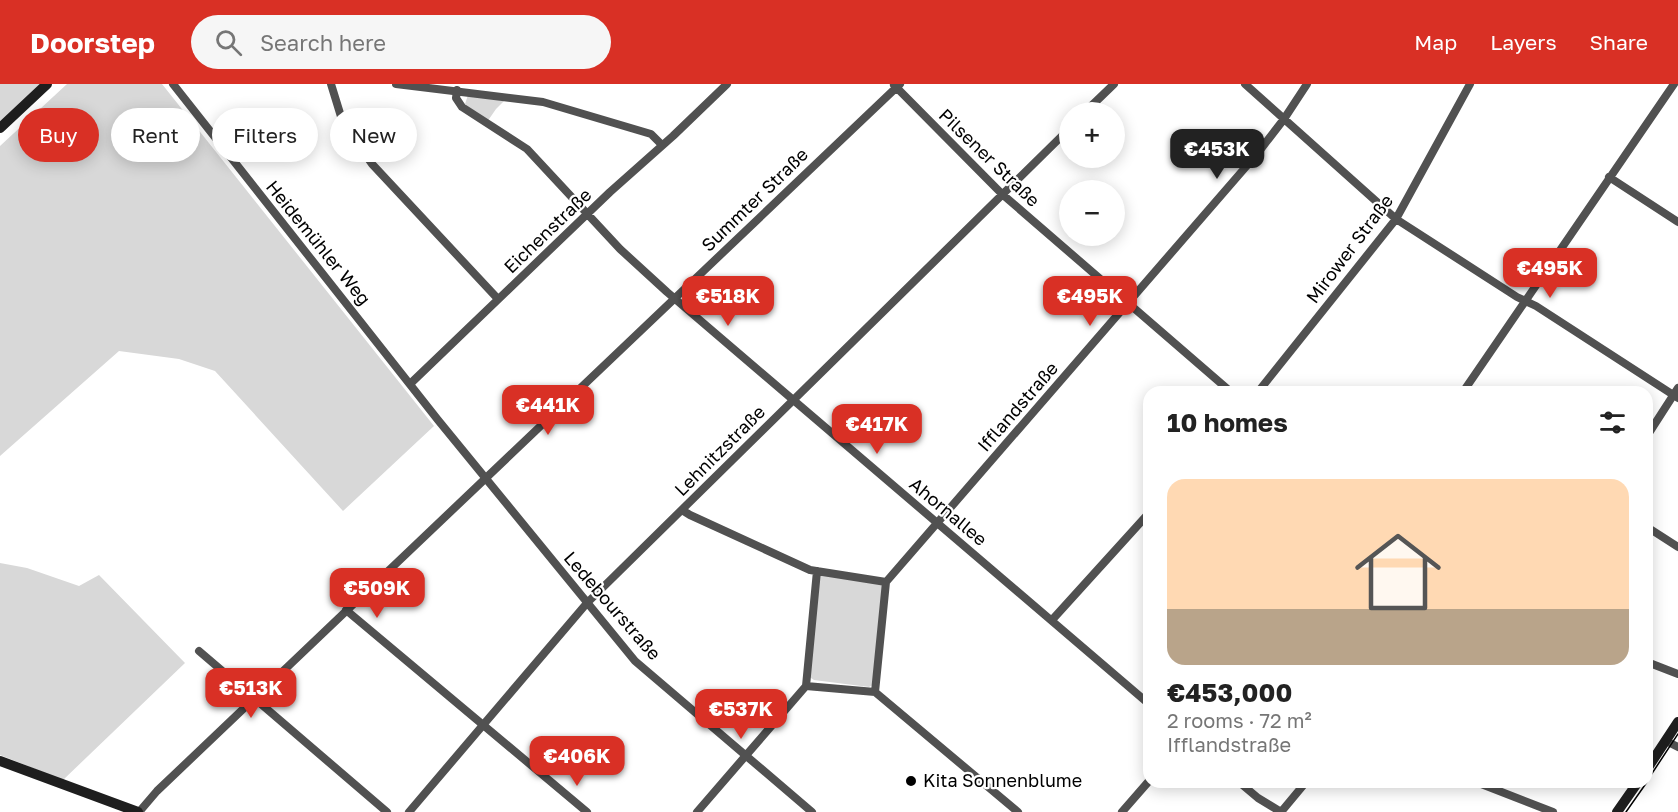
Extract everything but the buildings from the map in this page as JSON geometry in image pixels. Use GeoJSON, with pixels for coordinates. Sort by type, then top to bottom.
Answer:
{"type":"FeatureCollection","features":[{"type":"Feature","properties":{"kind":"street"},"geometry":{"type":"LineString","coordinates":[[0,128],[47,84]]}},
{"type":"Feature","properties":{"kind":"street","name":"Heidemühler Weg"},"geometry":{"type":"LineString","coordinates":[[173,84],[439,421]]}},
{"type":"Feature","properties":{"kind":"street"},"geometry":{"type":"LineString","coordinates":[[331,84],[343,123],[372,164],[498,299]]}},
{"type":"Feature","properties":{"kind":"street"},"geometry":{"type":"LineString","coordinates":[[396,84],[543,102],[651,135],[662,145]]}},
{"type":"Feature","properties":{"kind":"street","name":"Eichenstraße"},"geometry":{"type":"LineString","coordinates":[[410,384],[587,214],[727,84]]}},
{"type":"Feature","properties":{"kind":"street"},"geometry":{"type":"LineString","coordinates":[[1095,102],[1114,84]]}},
{"type":"Feature","properties":{"kind":"street"},"geometry":{"type":"LineString","coordinates":[[1245,84],[1396,219],[1517,297],[1677,394],[1653,428]]}},
{"type":"Feature","properties":{"kind":"street","name":"Ifflandstraße"},"geometry":{"type":"LineString","coordinates":[[886,582],[1284,119],[1307,84]]}},
{"type":"Feature","properties":{"kind":"street","name":"Mirower Straße"},"geometry":{"type":"LineString","coordinates":[[1263,386],[1396,219],[1470,84]]}},
{"type":"Feature","properties":{"kind":"street"},"geometry":{"type":"LineString","coordinates":[[1467,386],[1674,84]]}},
{"type":"Feature","properties":{"kind":"street","name":"Pilsener Straße"},"geometry":{"type":"LineString","coordinates":[[896,85],[1002,194],[1224,386]]}},
{"type":"Feature","properties":{"kind":"street","name":"Summter Straße"},"geometry":{"type":"LineString","coordinates":[[139,812],[157,791],[896,85]]}},
{"type":"Feature","properties":{"kind":"street","name":"Ahornallee"},"geometry":{"type":"LineString","coordinates":[[457,90],[456,98],[462,107],[527,149],[620,249],[674,298],[1143,699]]}},
{"type":"Feature","properties":{"kind":"street","name":"Lehnitzstraße"},"geometry":{"type":"LineString","coordinates":[[409,812],[587,603],[1059,139]]}},
{"type":"Feature","properties":{"kind":"street"},"geometry":{"type":"LineString","coordinates":[[1610,177],[1678,222]]}},
{"type":"Feature","properties":{"kind":"street","name":"Ledebourstraße"},"geometry":{"type":"LineString","coordinates":[[439,421],[635,661],[812,812]]}},
{"type":"Feature","properties":{"kind":"street"},"geometry":{"type":"LineString","coordinates":[[682,510],[760,548],[817,572],[833,572],[886,582],[874,692]]}},
{"type":"Feature","properties":{"kind":"street"},"geometry":{"type":"LineString","coordinates":[[1052,620],[1143,520]]}},
{"type":"Feature","properties":{"kind":"street"},"geometry":{"type":"LineString","coordinates":[[1653,531],[1678,547]]}},
{"type":"Feature","properties":{"kind":"street"},"geometry":{"type":"LineString","coordinates":[[696,812],[806,686],[817,572]]}},
{"type":"Feature","properties":{"kind":"street"},"geometry":{"type":"LineString","coordinates":[[346,610],[587,812]]}},
{"type":"Feature","properties":{"kind":"street"},"geometry":{"type":"LineString","coordinates":[[199,651],[387,812]]}},
{"type":"Feature","properties":{"kind":"street"},"geometry":{"type":"LineString","coordinates":[[1653,664],[1678,674]]}},
{"type":"Feature","properties":{"kind":"street"},"geometry":{"type":"LineString","coordinates":[[806,686],[874,692],[1018,812]]}},
{"type":"Feature","properties":{"kind":"street"},"geometry":{"type":"LineString","coordinates":[[1653,760],[1678,722]]}},
{"type":"Feature","properties":{"kind":"street"},"geometry":{"type":"LineString","coordinates":[[1666,741],[1678,747]]}},
{"type":"Feature","properties":{"kind":"street"},"geometry":{"type":"LineString","coordinates":[[0,761],[139,812]]}},
{"type":"Feature","properties":{"kind":"street"},"geometry":{"type":"LineString","coordinates":[[1122,812],[1143,788]]}},
{"type":"Feature","properties":{"kind":"street"},"geometry":{"type":"LineString","coordinates":[[1246,788],[1281,812],[1301,788]]}},
{"type":"Feature","properties":{"kind":"street"},"geometry":{"type":"LineString","coordinates":[[1491,788],[1553,812]]}},
{"type":"Feature","properties":{"kind":"street"},"geometry":{"type":"LineString","coordinates":[[1617,812],[1634,788]]}},
{"type":"Feature","properties":{"kind":"shaded area"},"geometry":{"type":"Polygon","coordinates":[[[0,84],[44,84],[18,108],[0,126],[0,84]]]}},
{"type":"Feature","properties":{"kind":"shaded area"},"geometry":{"type":"Polygon","coordinates":[[[67,84],[162,84],[181,108],[111,108],[111,162],[200,162],[200,132],[212,147],[212,162],[224,162],[434,426],[343,511],[215,371],[179,359],[119,351],[0,456],[0,146],[18,129],[18,162],[99,162],[99,108],[41,108],[67,84]]]}},
{"type":"Feature","properties":{"kind":"shaded area"},"geometry":{"type":"Polygon","coordinates":[[[468,95],[504,101],[487,122],[465,104],[468,95]]]}},
{"type":"Feature","properties":{"kind":"shaded area"},"geometry":{"type":"Polygon","coordinates":[[[0,563],[27,568],[79,586],[99,575],[185,663],[63,780],[0,755],[0,563]]]}},
{"type":"Feature","properties":{"kind":"shaded area"},"geometry":{"type":"Polygon","coordinates":[[[827,574],[882,585],[873,685],[869,687],[814,680],[808,676],[820,576],[827,574]]]}},
{"type":"Feature","properties":{"kind":"tram line"},"geometry":{"type":"LineString","coordinates":[[1653,772],[1678,734]]}},
{"type":"Feature","properties":{"kind":"tram line"},"geometry":{"type":"LineString","coordinates":[[1626,812],[1643,788]]}},
{"type":"Feature","properties":{"kind":"place","name":"Kita Sonnenblume"},"geometry":{"type":"Point","coordinates":[911,781]}}]}
